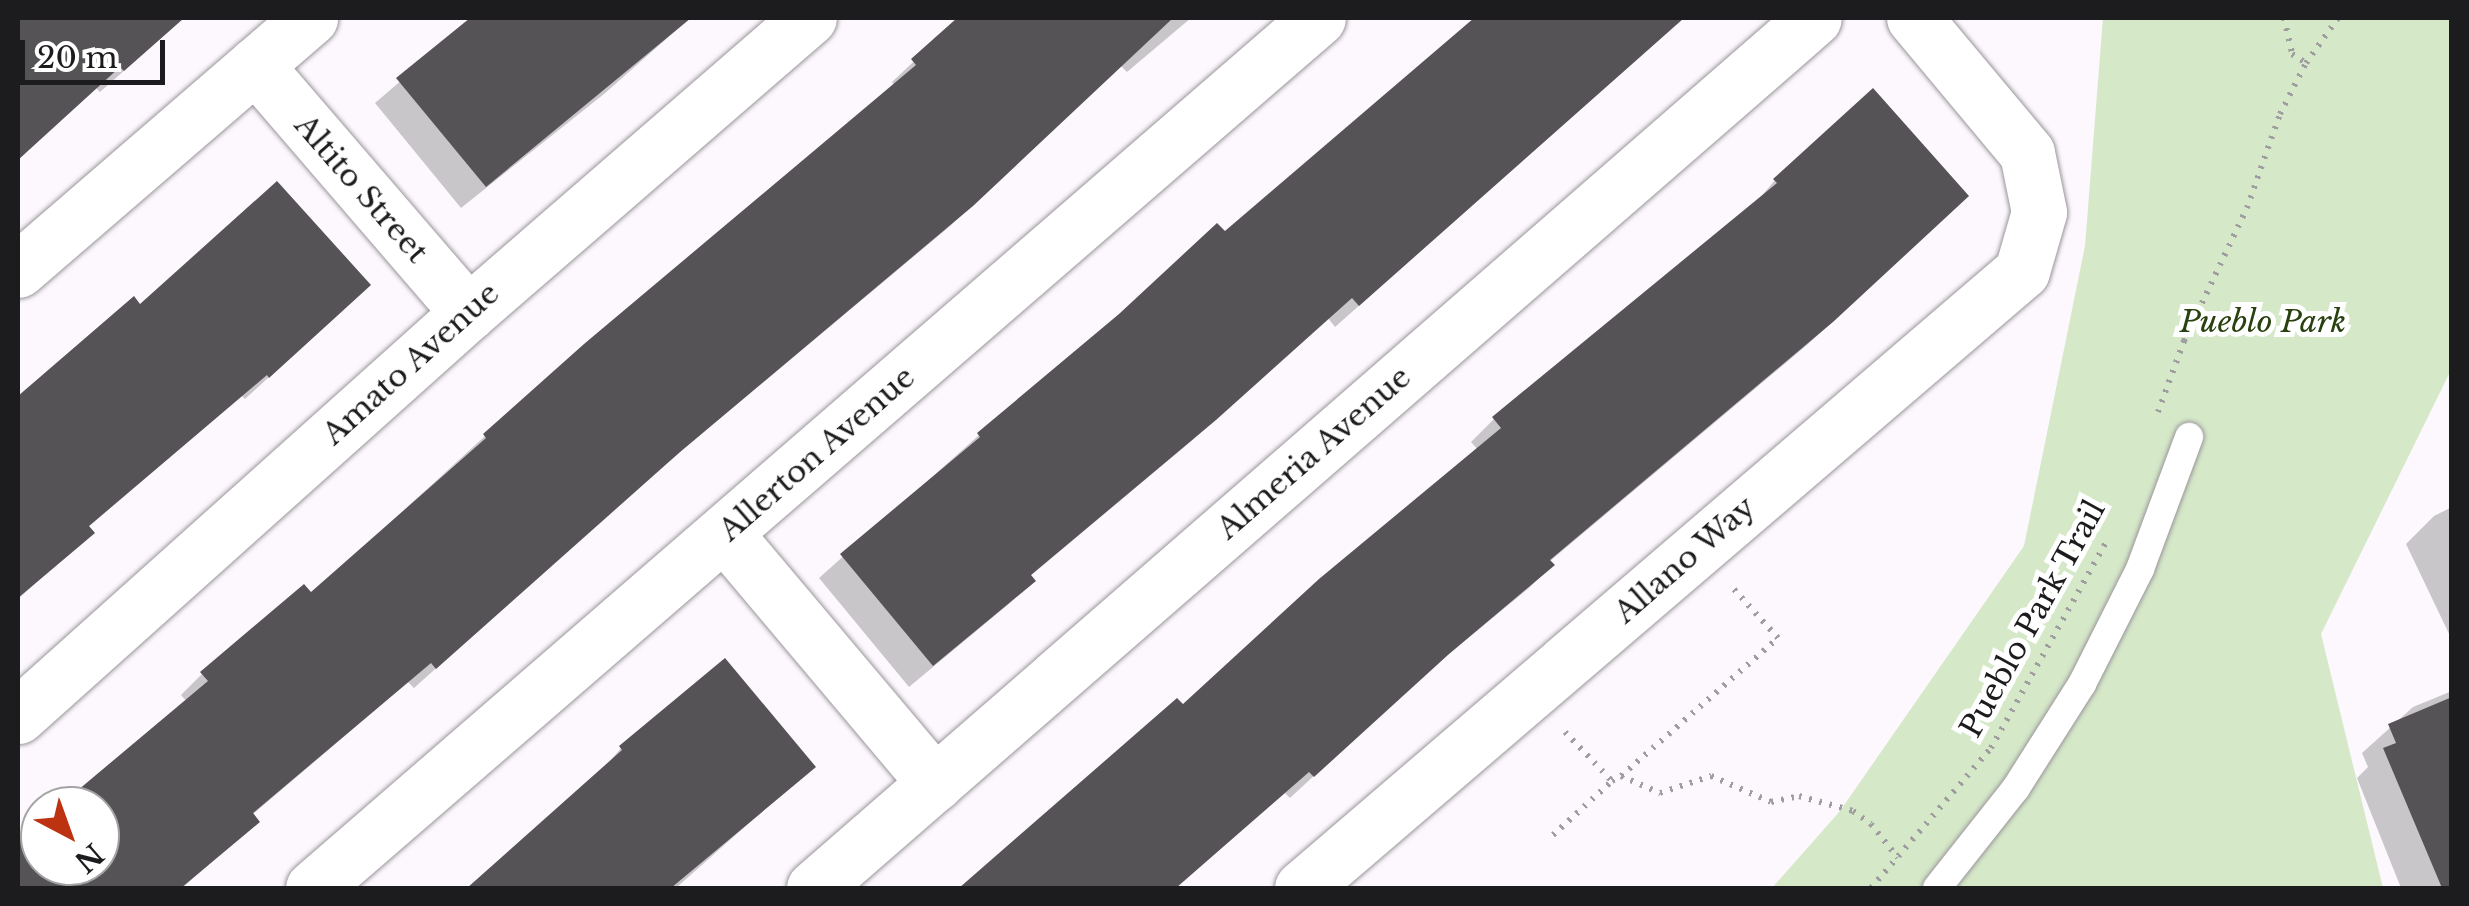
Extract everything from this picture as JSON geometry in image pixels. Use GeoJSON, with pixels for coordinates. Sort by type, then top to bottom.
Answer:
{"type":"FeatureCollection","features":[{"type":"Feature","properties":{"kind":"street"},"geometry":{"type":"LineString","coordinates":[[18,270],[310,18]]}},
{"type":"Feature","properties":{"kind":"street","name":"Amato Avenue"},"geometry":{"type":"LineString","coordinates":[[18,716],[468,313],[809,18]]}},
{"type":"Feature","properties":{"kind":"street","name":"Allerton Avenue"},"geometry":{"type":"LineString","coordinates":[[313,888],[1318,18]]}},
{"type":"Feature","properties":{"kind":"street","name":"Almeria Avenue"},"geometry":{"type":"LineString","coordinates":[[814,888],[1814,18]]}},
{"type":"Feature","properties":{"kind":"street","name":"Allano Way"},"geometry":{"type":"LineString","coordinates":[[1302,888],[2022,271],[2039,212],[2027,154],[1914,18]]}},
{"type":"Feature","properties":{"kind":"street","name":"Altito Street"},"geometry":{"type":"LineString","coordinates":[[255,65],[468,313]]}},
{"type":"Feature","properties":{"kind":"street"},"geometry":{"type":"LineString","coordinates":[[725,534],[935,784]]}},
{"type":"Feature","properties":{"kind":"lane"},"geometry":{"type":"LineString","coordinates":[[1937,888],[2016,788],[2082,684],[2140,569],[2188,436]]}},
{"type":"Feature","properties":{"kind":"path"},"geometry":{"type":"LineString","coordinates":[[2284,18],[2285,39],[2292,54],[2306,63]]}},
{"type":"Feature","properties":{"kind":"path"},"geometry":{"type":"LineString","coordinates":[[2153,424],[2184,341],[2248,208],[2280,114],[2306,63],[2338,18]]}},
{"type":"Feature","properties":{"kind":"path","name":"Pueblo Park Trail"},"geometry":{"type":"LineString","coordinates":[[1871,888],[1991,748],[2112,527]]}},
{"type":"Feature","properties":{"kind":"path"},"geometry":{"type":"LineString","coordinates":[[1552,835],[1778,638],[1730,584]]}},
{"type":"Feature","properties":{"kind":"path"},"geometry":{"type":"LineString","coordinates":[[1553,742],[1567,730],[1612,781]]}},
{"type":"Feature","properties":{"kind":"path"},"geometry":{"type":"LineString","coordinates":[[1621,776],[1660,793],[1711,776],[1770,802],[1799,796],[1842,808],[1872,824],[1898,858]]}},
{"type":"Feature","properties":{"kind":"green space","name":"Pueblo Park"},"geometry":{"type":"Polygon","coordinates":[[[2103,18],[2451,18],[2451,370],[2321,634],[2383,888],[1772,888],[1840,811],[2024,546],[2085,246],[2103,18]]]}},
{"type":"Feature","properties":{"kind":"building"},"geometry":{"type":"Polygon","coordinates":[[[18,18],[184,18],[124,71],[120,67],[18,160],[18,18]]]}},
{"type":"Feature","properties":{"kind":"building"},"geometry":{"type":"Polygon","coordinates":[[[470,18],[691,18],[486,187],[396,78],[470,18]]]}},
{"type":"Feature","properties":{"kind":"building"},"geometry":{"type":"Polygon","coordinates":[[[957,18],[1173,18],[973,206],[680,452],[436,669],[431,663],[253,813],[260,822],[181,888],[18,888],[20,839],[20,886],[120,886],[120,786],[83,786],[208,681],[200,672],[304,584],[311,592],[486,438],[483,434],[584,344],[916,65],[911,59],[957,18]]]}},
{"type":"Feature","properties":{"kind":"building"},"geometry":{"type":"Polygon","coordinates":[[[1474,18],[1684,18],[1359,306],[1352,298],[1216,420],[1031,575],[1036,581],[933,666],[840,554],[980,437],[977,433],[1119,314],[1217,223],[1225,231],[1474,18]]]}},
{"type":"Feature","properties":{"kind":"building"},"geometry":{"type":"Polygon","coordinates":[[[1873,88],[1969,196],[1833,322],[1550,560],[1555,565],[1449,654],[1314,777],[1309,772],[1176,888],[959,888],[1177,698],[1183,704],[1319,579],[1501,428],[1492,417],[1777,183],[1773,179],[1873,88]]]}},
{"type":"Feature","properties":{"kind":"building"},"geometry":{"type":"Polygon","coordinates":[[[277,181],[371,285],[269,378],[267,375],[89,526],[95,533],[18,598],[18,396],[134,296],[140,304],[277,181]]]}},
{"type":"Feature","properties":{"kind":"building"},"geometry":{"type":"Polygon","coordinates":[[[725,658],[816,767],[671,888],[467,888],[622,750],[619,746],[725,658]]]}},
{"type":"Feature","properties":{"kind":"building"},"geometry":{"type":"Polygon","coordinates":[[[2452,697],[2452,888],[2442,888],[2383,748],[2396,743],[2388,724],[2452,697]]]}}]}
